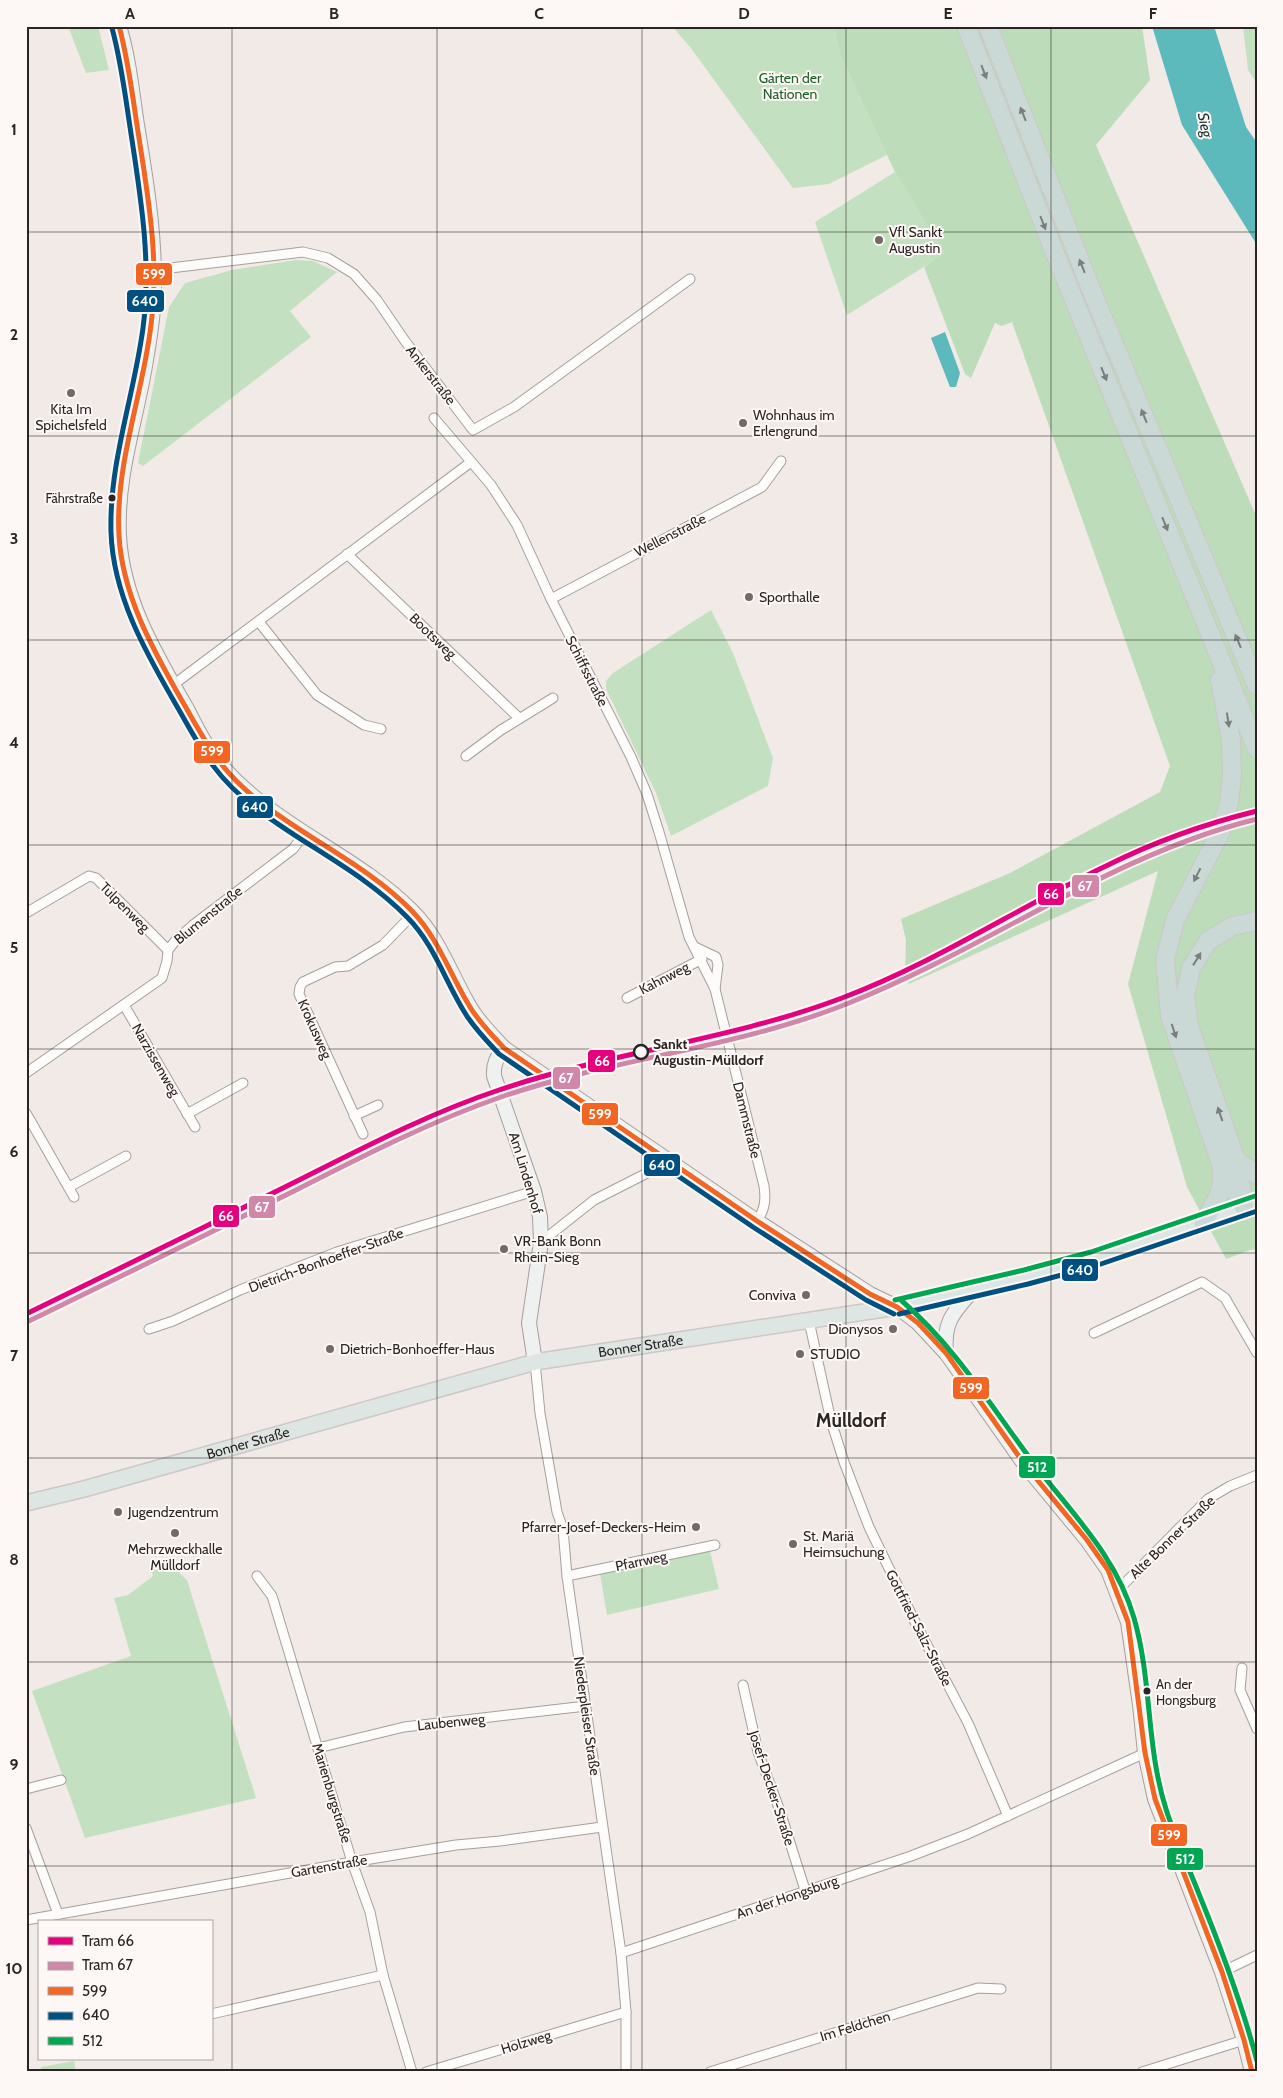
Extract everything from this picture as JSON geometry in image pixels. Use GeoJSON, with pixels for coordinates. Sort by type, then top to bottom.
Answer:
{"type":"FeatureCollection","features":[{"type":"Feature","properties":{"kind":"highway"},"geometry":{"type":"LineString","coordinates":[[966,26],[1056,256],[1257,749]]}},
{"type":"Feature","properties":{"kind":"highway"},"geometry":{"type":"LineString","coordinates":[[988,26],[1091,289],[1257,686]]}},
{"type":"Feature","properties":{"kind":"highway"},"geometry":{"type":"LineString","coordinates":[[1211,638],[1231,740],[1232,776],[1229,802],[1221,830],[1175,920],[1164,959],[1170,1016],[1229,1163],[1250,1205]]}},
{"type":"Feature","properties":{"kind":"highway"},"geometry":{"type":"LineString","coordinates":[[1203,1222],[1220,1196],[1229,1163],[1189,1026],[1185,997],[1191,968],[1208,941],[1232,926],[1257,921]]}},
{"type":"Feature","properties":{"kind":"highway"},"geometry":{"type":"LineString","coordinates":[[1229,1163],[1257,1175]]}},
{"type":"Feature","properties":{"kind":"main road","name":"Bonner Straße"},"geometry":{"type":"LineString","coordinates":[[26,1503],[84,1490],[535,1362],[897,1307],[973,1290],[1093,1259],[1250,1205]]}},
{"type":"Feature","properties":{"kind":"street"},"geometry":{"type":"LineString","coordinates":[[119,26],[125,46],[143,161],[152,234],[154,270],[154,293],[146,361],[123,471],[119,535],[123,571],[134,606],[141,624],[173,686],[205,743],[220,764],[253,796],[366,873],[414,913],[430,930],[468,1004],[481,1024],[504,1048],[757,1221],[870,1294],[897,1307],[918,1323],[946,1353],[1025,1465],[1086,1540],[1106,1568],[1117,1591],[1128,1622],[1140,1705],[1144,1752],[1158,1808],[1222,1972],[1244,2040],[1252,2072]]}},
{"type":"Feature","properties":{"kind":"street","name":"Ankerstraße"},"geometry":{"type":"LineString","coordinates":[[154,270],[302,252],[328,258],[354,274],[377,300],[405,341],[473,430],[514,407],[690,279]]}},
{"type":"Feature","properties":{"kind":"street","name":"Schiffsstraße"},"geometry":{"type":"LineString","coordinates":[[434,418],[491,485],[517,525],[551,598],[631,757],[647,794],[689,937],[702,959]]}},
{"type":"Feature","properties":{"kind":"street","name":"Wellenstraße"},"geometry":{"type":"LineString","coordinates":[[551,598],[762,488],[781,461]]}},
{"type":"Feature","properties":{"kind":"street"},"geometry":{"type":"LineString","coordinates":[[173,686],[471,462]]}},
{"type":"Feature","properties":{"kind":"street","name":"Bootsweg"},"geometry":{"type":"LineString","coordinates":[[347,554],[520,718]]}},
{"type":"Feature","properties":{"kind":"street"},"geometry":{"type":"LineString","coordinates":[[259,622],[316,695],[364,725],[381,729]]}},
{"type":"Feature","properties":{"kind":"street"},"geometry":{"type":"LineString","coordinates":[[466,756],[520,718],[553,698]]}},
{"type":"Feature","properties":{"kind":"street","name":"Blumenstraße"},"geometry":{"type":"LineString","coordinates":[[26,1073],[162,978],[168,950],[193,925],[293,849],[305,833]]}},
{"type":"Feature","properties":{"kind":"street","name":"Tulpenweg"},"geometry":{"type":"LineString","coordinates":[[26,913],[89,876],[96,878],[168,950]]}},
{"type":"Feature","properties":{"kind":"street","name":"Krokusweg"},"geometry":{"type":"LineString","coordinates":[[363,1134],[299,994],[300,988],[303,982],[335,968],[348,966],[383,945],[414,913]]}},
{"type":"Feature","properties":{"kind":"street","name":"Dammstraße"},"geometry":{"type":"LineString","coordinates":[[695,947],[716,957],[718,965],[715,989]]}},
{"type":"Feature","properties":{"kind":"street","name":"Dammstraße"},"geometry":{"type":"LineString","coordinates":[[702,959],[715,989],[764,1186],[766,1200],[764,1210],[757,1221]]}},
{"type":"Feature","properties":{"kind":"street","name":"Kahnweg"},"geometry":{"type":"LineString","coordinates":[[627,998],[702,959]]}},
{"type":"Feature","properties":{"kind":"street","name":"Narzissenweg"},"geometry":{"type":"LineString","coordinates":[[124,1005],[195,1127]]}},
{"type":"Feature","properties":{"kind":"street","name":"Am Lindenhof"},"geometry":{"type":"LineString","coordinates":[[504,1048],[498,1056],[493,1070],[494,1076],[534,1191],[540,1217],[541,1242],[529,1323],[535,1362]]}},
{"type":"Feature","properties":{"kind":"street"},"geometry":{"type":"LineString","coordinates":[[187,1114],[243,1083]]}},
{"type":"Feature","properties":{"kind":"street"},"geometry":{"type":"LineString","coordinates":[[354,1116],[378,1105]]}},
{"type":"Feature","properties":{"kind":"street"},"geometry":{"type":"LineString","coordinates":[[26,1113],[74,1197]]}},
{"type":"Feature","properties":{"kind":"street"},"geometry":{"type":"LineString","coordinates":[[69,1187],[126,1156]]}},
{"type":"Feature","properties":{"kind":"street"},"geometry":{"type":"LineString","coordinates":[[541,1242],[594,1200],[655,1169],[664,1157]]}},
{"type":"Feature","properties":{"kind":"street","name":"Dietrich-Bonhoeffer-Straße"},"geometry":{"type":"LineString","coordinates":[[149,1329],[240,1290],[337,1252],[534,1191]]}},
{"type":"Feature","properties":{"kind":"street"},"geometry":{"type":"LineString","coordinates":[[1094,1333],[1202,1282],[1225,1298],[1257,1353]]}},
{"type":"Feature","properties":{"kind":"street"},"geometry":{"type":"LineString","coordinates":[[946,1353],[944,1338],[946,1326],[951,1316],[973,1290]]}},
{"type":"Feature","properties":{"kind":"street","name":"Gottfried-Salz-Straße"},"geometry":{"type":"LineString","coordinates":[[809,1321],[832,1421],[844,1462],[869,1527],[918,1628],[968,1723],[1008,1816]]}},
{"type":"Feature","properties":{"kind":"street","name":"Niederpleiser Straße"},"geometry":{"type":"LineString","coordinates":[[535,1362],[540,1413],[557,1512],[563,1529],[567,1576],[621,1953],[626,2012],[626,2072]]}},
{"type":"Feature","properties":{"kind":"street","name":"Alte Bonner Straße"},"geometry":{"type":"LineString","coordinates":[[1117,1591],[1208,1499],[1230,1486],[1257,1475]]}},
{"type":"Feature","properties":{"kind":"street","name":"Pfarrweg"},"geometry":{"type":"LineString","coordinates":[[567,1576],[715,1545]]}},
{"type":"Feature","properties":{"kind":"street","name":"Marienburgstraße"},"geometry":{"type":"LineString","coordinates":[[257,1576],[272,1596],[352,1862],[370,1912],[383,1975],[412,2072]]}},
{"type":"Feature","properties":{"kind":"street"},"geometry":{"type":"LineString","coordinates":[[1242,1668],[1240,1690],[1257,1729]]}},
{"type":"Feature","properties":{"kind":"street","name":"Josef-Decker-Straße"},"geometry":{"type":"LineString","coordinates":[[742,1685],[758,1752],[780,1811],[805,1890]]}},
{"type":"Feature","properties":{"kind":"street","name":"Laubenweg"},"geometry":{"type":"LineString","coordinates":[[318,1748],[404,1727],[586,1706]]}},
{"type":"Feature","properties":{"kind":"street","name":"An der Hongsburg"},"geometry":{"type":"LineString","coordinates":[[621,1953],[911,1856],[968,1834],[1144,1752]]}},
{"type":"Feature","properties":{"kind":"street"},"geometry":{"type":"LineString","coordinates":[[26,1788],[61,1780]]}},
{"type":"Feature","properties":{"kind":"street","name":"Gartenstraße"},"geometry":{"type":"LineString","coordinates":[[26,1920],[456,1845],[602,1827]]}},
{"type":"Feature","properties":{"kind":"street"},"geometry":{"type":"LineString","coordinates":[[26,1828],[58,1914]]}},
{"type":"Feature","properties":{"kind":"street"},"geometry":{"type":"LineString","coordinates":[[1222,1972],[1257,1956]]}},
{"type":"Feature","properties":{"kind":"street"},"geometry":{"type":"LineString","coordinates":[[212,2014],[383,1975]]}},
{"type":"Feature","properties":{"kind":"street","name":"Im Feldchen"},"geometry":{"type":"LineString","coordinates":[[710,2072],[978,1988],[1001,1989]]}},
{"type":"Feature","properties":{"kind":"street","name":"Holzweg"},"geometry":{"type":"LineString","coordinates":[[426,2072],[626,2012]]}},
{"type":"Feature","properties":{"kind":"street"},"geometry":{"type":"LineString","coordinates":[[1142,2072],[1244,2040]]}},
{"type":"Feature","properties":{"kind":"green space"},"geometry":{"type":"Polygon","coordinates":[[[68,26],[98,26],[109,70],[86,73],[68,26]]]}},
{"type":"Feature","properties":{"kind":"green space","name":"Gärten der Nationen"},"geometry":{"type":"Polygon","coordinates":[[[672,26],[834,26],[840,55],[887,155],[829,184],[793,188],[690,47],[672,26]]]}},
{"type":"Feature","properties":{"kind":"green space"},"geometry":{"type":"Polygon","coordinates":[[[834,26],[1142,26],[1150,80],[1096,145],[1257,518],[1257,1249],[1226,1259],[1187,1187],[1128,984],[1158,871],[909,984],[905,976],[906,940],[901,919],[1010,873],[1160,792],[1170,766],[1012,322],[1002,326],[995,323],[971,378],[965,374],[924,267],[945,253],[895,172],[840,55],[834,26]]]}},
{"type":"Feature","properties":{"kind":"green space"},"geometry":{"type":"Polygon","coordinates":[[[1243,26],[1257,26],[1257,84],[1248,70],[1243,26]]]}},
{"type":"Feature","properties":{"kind":"green space","name":"Vfl Sankt Augustin"},"geometry":{"type":"Polygon","coordinates":[[[895,172],[946,253],[847,315],[815,222],[895,172]]]}},
{"type":"Feature","properties":{"kind":"green space"},"geometry":{"type":"Polygon","coordinates":[[[296,260],[313,261],[337,272],[290,311],[311,337],[143,466],[138,463],[169,307],[185,283],[232,270],[296,260]]]}},
{"type":"Feature","properties":{"kind":"green space"},"geometry":{"type":"Polygon","coordinates":[[[711,610],[733,653],[773,758],[768,786],[671,836],[656,793],[606,689],[606,681],[613,673],[711,610]]]}},
{"type":"Feature","properties":{"kind":"green space"},"geometry":{"type":"Polygon","coordinates":[[[710,1551],[719,1589],[607,1615],[600,1574],[710,1551]]]}},
{"type":"Feature","properties":{"kind":"green space"},"geometry":{"type":"Polygon","coordinates":[[[150,1564],[176,1570],[187,1580],[256,1798],[85,1838],[32,1691],[131,1656],[114,1598],[128,1595],[153,1576],[150,1564]]]}},
{"type":"Feature","properties":{"kind":"green space"},"geometry":{"type":"Polygon","coordinates":[[[74,2061],[76,2072],[42,2072],[41,2067],[74,2061]]]}},
{"type":"Feature","properties":{"kind":"water","name":"Sieg"},"geometry":{"type":"Polygon","coordinates":[[[1152,26],[1214,26],[1246,127],[1257,143],[1257,245],[1182,125],[1152,26]]]}},
{"type":"Feature","properties":{"kind":"water"},"geometry":{"type":"Polygon","coordinates":[[[945,332],[960,373],[956,387],[950,387],[931,338],[945,332]]]}},
{"type":"Feature","properties":{"kind":"tram line","name":"66"},"geometry":{"type":"LineString","coordinates":[[26,1314],[419,1121],[499,1090],[541,1077],[757,1025],[842,998],[910,969],[1124,857],[1180,834],[1257,811]]}},
{"type":"Feature","properties":{"kind":"tram line","name":"67"},"geometry":{"type":"LineString","coordinates":[[29,1321],[370,1153],[448,1117],[501,1097],[544,1084],[763,1031],[849,1003],[900,981],[1050,904],[1151,855],[1203,835],[1257,819]]}},
{"type":"Feature","properties":{"kind":"transit line","name":"599"},"geometry":{"type":"LineString","coordinates":[[119,26],[130,76],[148,200],[154,275],[151,325],[147,351],[121,482],[119,535],[121,557],[132,599],[149,640],[170,680],[214,754],[233,778],[278,815],[377,880],[412,911],[430,933],[474,1013],[504,1048],[757,1221],[870,1294],[897,1307],[918,1323],[946,1353],[1025,1465],[1087,1540],[1108,1570],[1128,1622],[1145,1753],[1155,1799],[1222,1972],[1244,2040],[1252,2072]]}},
{"type":"Feature","properties":{"kind":"transit line","name":"640"},"geometry":{"type":"LineString","coordinates":[[112,28],[118,53],[138,177],[144,227],[146,278],[143,328],[118,455],[111,506],[113,555],[124,600],[132,622],[200,746],[217,771],[253,806],[352,872],[390,901],[407,917],[425,939],[469,1019],[499,1054],[753,1227],[866,1300],[894,1314]]}},
{"type":"Feature","properties":{"kind":"transit line","name":"512"},"geometry":{"type":"LineString","coordinates":[[895,1300],[1024,1270],[1091,1252],[1255,1196]]}},
{"type":"Feature","properties":{"kind":"transit line","name":"640"},"geometry":{"type":"LineString","coordinates":[[899,1314],[1028,1284],[1095,1266],[1257,1211]]}},
{"type":"Feature","properties":{"kind":"transit line","name":"512"},"geometry":{"type":"LineString","coordinates":[[902,1301],[921,1318],[970,1376],[1029,1457],[1089,1533],[1115,1573],[1126,1595],[1140,1641],[1155,1762],[1166,1809],[1231,1976],[1257,2061]]}},
{"type":"Feature","properties":{"kind":"place","name":"Vfl Sankt Augustin"},"geometry":{"type":"Point","coordinates":[879,240]}},
{"type":"Feature","properties":{"kind":"place","name":"Kita Im Spichelsfeld"},"geometry":{"type":"Point","coordinates":[71,393]}},
{"type":"Feature","properties":{"kind":"place","name":"Wohnhaus im Erlengrund"},"geometry":{"type":"Point","coordinates":[743,423]}},
{"type":"Feature","properties":{"kind":"place","name":"Fährstraße"},"geometry":{"type":"Point","coordinates":[112,498]}},
{"type":"Feature","properties":{"kind":"place","name":"Sporthalle"},"geometry":{"type":"Point","coordinates":[749,597]}},
{"type":"Feature","properties":{"kind":"place","name":"Sankt Augustin-Mülldorf"},"geometry":{"type":"Point","coordinates":[641,1052]}},
{"type":"Feature","properties":{"kind":"place","name":"VR-Bank Bonn Rhein-Sieg"},"geometry":{"type":"Point","coordinates":[504,1249]}},
{"type":"Feature","properties":{"kind":"place","name":"Conviva"},"geometry":{"type":"Point","coordinates":[806,1295]}},
{"type":"Feature","properties":{"kind":"place","name":"Dionysos"},"geometry":{"type":"Point","coordinates":[893,1329]}},
{"type":"Feature","properties":{"kind":"place","name":"Dietrich-Bonhoeffer-Haus"},"geometry":{"type":"Point","coordinates":[330,1349]}},
{"type":"Feature","properties":{"kind":"place","name":"STUDIO"},"geometry":{"type":"Point","coordinates":[800,1354]}},
{"type":"Feature","properties":{"kind":"place","name":"Jugendzentrum"},"geometry":{"type":"Point","coordinates":[118,1512]}},
{"type":"Feature","properties":{"kind":"place","name":"Pfarrer-Josef-Deckers-Heim"},"geometry":{"type":"Point","coordinates":[696,1527]}},
{"type":"Feature","properties":{"kind":"place","name":"Mehrzweckhalle Mülldorf"},"geometry":{"type":"Point","coordinates":[175,1533]}},
{"type":"Feature","properties":{"kind":"place","name":"St. Mariä Heimsuchung"},"geometry":{"type":"Point","coordinates":[793,1544]}},
{"type":"Feature","properties":{"kind":"place","name":"An der Hongsburg"},"geometry":{"type":"Point","coordinates":[1147,1691]}},
{"type":"Feature","properties":{"kind":"district","name":"Mülldorf"},"geometry":{"type":"Point","coordinates":[851,1420]}}]}
